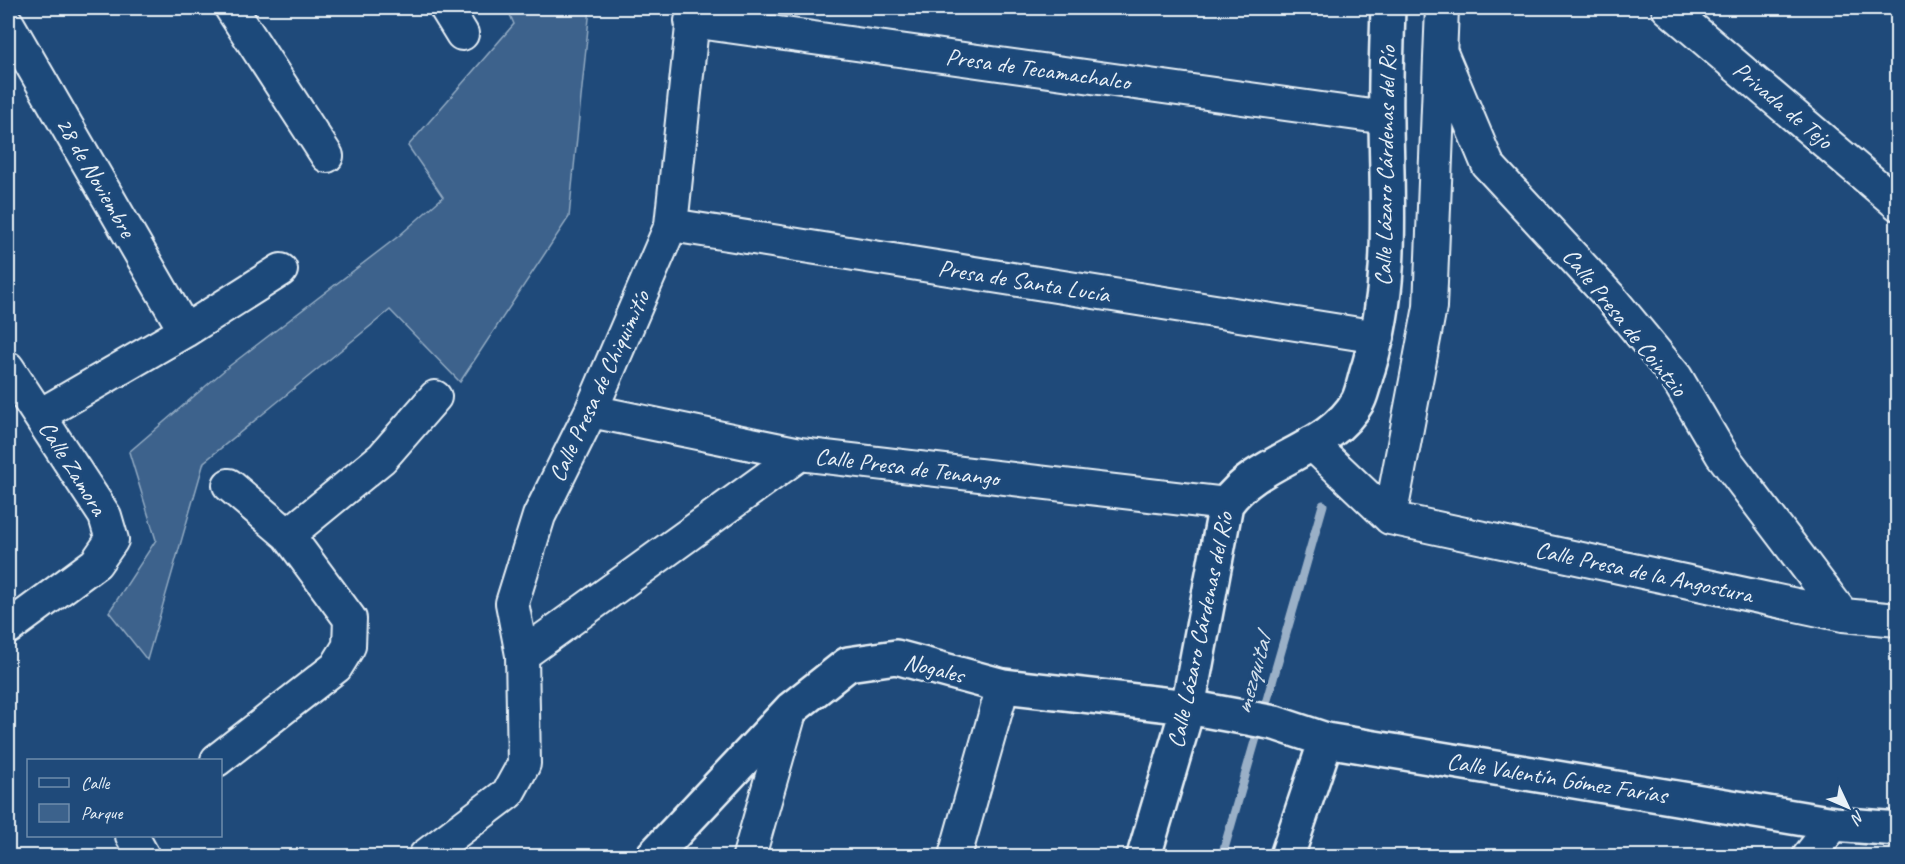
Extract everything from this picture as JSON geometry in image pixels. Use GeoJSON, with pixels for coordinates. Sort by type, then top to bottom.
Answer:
{"type":"FeatureCollection","features":[{"type":"Feature","properties":{"kind":"street"},"geometry":{"type":"LineString","coordinates":[[231,8],[327,156]]}},
{"type":"Feature","properties":{"kind":"street","name":"Calle Lázaro Cárdenas del Río"},"geometry":{"type":"LineString","coordinates":[[1144,856],[1204,710],[1226,504],[1233,495],[1267,467],[1330,433],[1358,401],[1378,337],[1389,260],[1386,118],[1388,8]]}},
{"type":"Feature","properties":{"kind":"street","name":"Calle Presa de Cointzio"},"geometry":{"type":"LineString","coordinates":[[1390,518],[1431,307],[1442,8]]}},
{"type":"Feature","properties":{"kind":"street","name":"Privada de Tejo"},"geometry":{"type":"LineString","coordinates":[[1668,8],[1898,204]]}},
{"type":"Feature","properties":{"kind":"street","name":"Presa de Tecamachalco"},"geometry":{"type":"LineString","coordinates":[[692,14],[1386,118]]}},
{"type":"Feature","properties":{"kind":"street","name":"Calle Presa de Chiquimitío"},"geometry":{"type":"LineString","coordinates":[[425,856],[508,793],[524,764],[522,655],[512,603],[539,516],[591,411],[671,225],[692,14]]}},
{"type":"Feature","properties":{"kind":"street","name":"28 de Noviembre"},"geometry":{"type":"LineString","coordinates":[[8,24],[185,331]]}},
{"type":"Feature","properties":{"kind":"street","name":"Calle Presa de Cointzio"},"geometry":{"type":"LineString","coordinates":[[1442,55],[1488,165],[1609,296],[1676,377],[1722,455],[1843,615]]}},
{"type":"Feature","properties":{"kind":"street","name":"Presa de Santa Lucía"},"geometry":{"type":"LineString","coordinates":[[671,225],[1378,337]]}},
{"type":"Feature","properties":{"kind":"street"},"geometry":{"type":"LineString","coordinates":[[40,415],[185,331],[281,270]]}},
{"type":"Feature","properties":{"kind":"street","name":"Calle Zamora"},"geometry":{"type":"LineString","coordinates":[[8,628],[96,563],[112,540],[105,516],[40,415],[12,384]]}},
{"type":"Feature","properties":{"kind":"street"},"geometry":{"type":"LineString","coordinates":[[288,535],[382,458],[435,397]]}},
{"type":"Feature","properties":{"kind":"street","name":"Calle Presa de Tenango"},"geometry":{"type":"LineString","coordinates":[[591,411],[800,454],[1226,504]]}},
{"type":"Feature","properties":{"kind":"street"},"geometry":{"type":"LineString","coordinates":[[1311,443],[1390,518]]}},
{"type":"Feature","properties":{"kind":"street"},"geometry":{"type":"LineString","coordinates":[[522,655],[800,454]]}},
{"type":"Feature","properties":{"kind":"street"},"geometry":{"type":"LineString","coordinates":[[218,759],[336,667],[349,646],[350,619],[288,535],[229,485]]}},
{"type":"Feature","properties":{"kind":"street","name":"Calle Presa de la Angostura"},"geometry":{"type":"LineString","coordinates":[[1390,518],[1843,615],[1898,620]]}},
{"type":"Feature","properties":{"kind":"street","name":"Nogales"},"geometry":{"type":"LineString","coordinates":[[653,856],[791,709],[848,664],[896,657],[1003,686],[1204,710]]}},
{"type":"Feature","properties":{"kind":"street"},"geometry":{"type":"LineString","coordinates":[[955,856],[1003,686]]}},
{"type":"Feature","properties":{"kind":"street"},"geometry":{"type":"LineString","coordinates":[[749,856],[791,709]]}},
{"type":"Feature","properties":{"kind":"street","name":"Calle Valentín Gómez Farías"},"geometry":{"type":"LineString","coordinates":[[1204,710],[1275,723],[1326,740],[1834,824],[1898,829]]}},
{"type":"Feature","properties":{"kind":"street"},"geometry":{"type":"LineString","coordinates":[[1287,856],[1326,740]]}},
{"type":"Feature","properties":{"kind":"street"},"geometry":{"type":"LineString","coordinates":[[1809,856],[1834,824]]}},
{"type":"Feature","properties":{"kind":"street"},"geometry":{"type":"LineString","coordinates":[[133,837],[143,856]]}},
{"type":"Feature","properties":{"kind":"green space"},"geometry":{"type":"Polygon","coordinates":[[[507,8],[590,8],[569,217],[460,382],[390,310],[204,462],[147,660],[109,612],[156,540],[129,452],[228,367],[400,235],[443,197],[408,146],[514,24],[507,8]]]}},
{"type":"Feature","properties":{"kind":"waterway","name":"mezquital"},"geometry":{"type":"LineString","coordinates":[[1222,856],[1323,505]]}}]}
